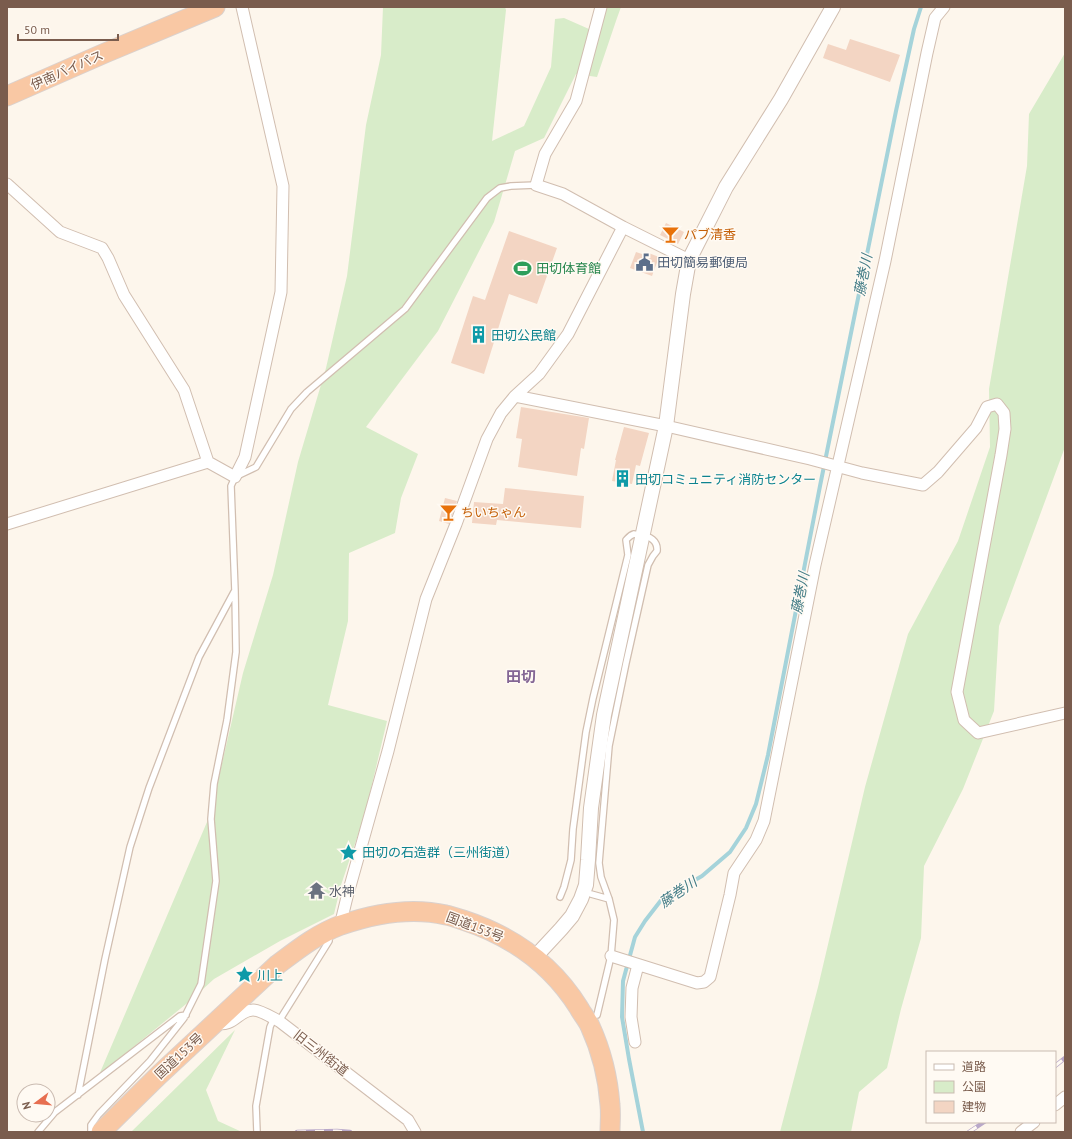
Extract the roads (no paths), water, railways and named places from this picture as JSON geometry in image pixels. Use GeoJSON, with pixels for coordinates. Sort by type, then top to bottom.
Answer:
{"type":"FeatureCollection","features":[{"type":"Feature","properties":{"kind":"highway","name":"伊南バイパス"},"geometry":{"type":"LineString","coordinates":[[7,96],[215,7]]}},
{"type":"Feature","properties":{"kind":"highway","name":"国道153号"},"geometry":{"type":"LineString","coordinates":[[101,1132],[159,1075],[277,965],[314,938],[335,928],[368,918],[404,912],[424,912],[445,915],[494,932],[513,942],[534,957],[559,980],[590,1025],[600,1052],[606,1073],[610,1105],[610,1132]]}},
{"type":"Feature","properties":{"kind":"street"},"geometry":{"type":"LineString","coordinates":[[7,184],[60,232],[102,248],[124,295],[184,390],[208,462],[235,477],[246,457],[281,292],[283,186],[242,7]]}},
{"type":"Feature","properties":{"kind":"street"},"geometry":{"type":"LineString","coordinates":[[601,7],[576,101],[545,154],[536,185],[563,194],[623,227],[689,260]]}},
{"type":"Feature","properties":{"kind":"street"},"geometry":{"type":"LineString","coordinates":[[534,957],[572,916],[581,899],[586,885],[592,808],[604,715],[666,426],[682,294],[689,260],[726,187],[781,99],[834,7]]}},
{"type":"Feature","properties":{"kind":"street"},"geometry":{"type":"LineString","coordinates":[[615,958],[697,983],[704,982],[710,977],[734,873],[756,840],[764,821],[815,565],[885,262],[927,53],[935,18],[944,7]]}},
{"type":"Feature","properties":{"kind":"street"},"geometry":{"type":"LineString","coordinates":[[335,928],[347,897],[390,744],[426,600],[487,439],[501,413],[515,396],[539,374],[568,334],[623,227]]}},
{"type":"Feature","properties":{"kind":"street"},"geometry":{"type":"LineString","coordinates":[[515,396],[666,426],[810,459],[862,473],[923,485],[938,472],[976,428],[987,407],[997,404],[1004,413],[1005,429],[1002,455],[957,692],[964,720],[978,733],[1065,713]]}},
{"type":"Feature","properties":{"kind":"street"},"geometry":{"type":"LineString","coordinates":[[7,524],[208,462]]}},
{"type":"Feature","properties":{"kind":"street"},"geometry":{"type":"LineString","coordinates":[[635,1042],[631,1016],[632,988],[636,964]]}},
{"type":"Feature","properties":{"kind":"street","name":"旧三州街道"},"geometry":{"type":"LineString","coordinates":[[215,1023],[220,1025],[226,1024],[232,1022],[246,1012],[254,1010],[277,1020],[408,1120],[415,1132]]}},
{"type":"Feature","properties":{"kind":"street"},"geometry":{"type":"LineString","coordinates":[[1056,1104],[1065,1097]]}},
{"type":"Feature","properties":{"kind":"street"},"geometry":{"type":"LineString","coordinates":[[1021,1132],[1033,1123]]}},
{"type":"Feature","properties":{"kind":"lane"},"geometry":{"type":"LineString","coordinates":[[91,1132],[91,1125],[99,1114],[166,1043],[186,1015],[201,984],[216,881],[211,819],[214,784],[227,720],[236,652],[236,590],[231,486],[235,477],[256,467],[291,409],[307,392],[405,309],[487,198],[500,188],[536,185]]}},
{"type":"Feature","properties":{"kind":"lane"},"geometry":{"type":"LineString","coordinates":[[560,897],[571,860],[573,829],[586,732],[628,555],[626,540],[633,534],[643,535],[651,538],[658,547],[658,552],[653,556],[648,569],[626,663],[609,746],[599,863],[601,877],[609,899],[614,920],[615,958],[597,1015]]}},
{"type":"Feature","properties":{"kind":"lane"},"geometry":{"type":"LineString","coordinates":[[78,1095],[105,958],[130,846],[149,788],[199,657],[236,590]]}},
{"type":"Feature","properties":{"kind":"lane"},"geometry":{"type":"LineString","coordinates":[[564,887],[572,889]]}},
{"type":"Feature","properties":{"kind":"lane"},"geometry":{"type":"LineString","coordinates":[[590,894],[609,899]]}},
{"type":"Feature","properties":{"kind":"lane"},"geometry":{"type":"LineString","coordinates":[[257,1132],[256,1106],[270,1028],[277,1020],[330,941],[335,928]]}},
{"type":"Feature","properties":{"kind":"lane"},"geometry":{"type":"LineString","coordinates":[[38,1132],[55,1112],[180,1016],[186,1015]]}},
{"type":"Feature","properties":{"kind":"waterway","name":"藤巻川"},"geometry":{"type":"LineString","coordinates":[[643,1132],[622,1017],[623,981],[635,937],[645,921],[662,899],[702,876],[730,852],[746,828],[756,804],[768,755],[820,486],[896,111],[914,29],[921,7]]}},
{"type":"Feature","properties":{"kind":"railway"},"geometry":{"type":"LineString","coordinates":[[1056,1065],[1065,1058]]}},
{"type":"Feature","properties":{"kind":"railway"},"geometry":{"type":"LineString","coordinates":[[969,1132],[982,1123]]}},
{"type":"Feature","properties":{"kind":"railway"},"geometry":{"type":"LineString","coordinates":[[297,1132],[350,1132]]}},
{"type":"Feature","properties":{"kind":"place","name":"パブ清香"},"geometry":{"type":"Point","coordinates":[671,234]}},
{"type":"Feature","properties":{"kind":"place","name":"田切簡易郵便局"},"geometry":{"type":"Point","coordinates":[644,262]}},
{"type":"Feature","properties":{"kind":"place","name":"田切体育館"},"geometry":{"type":"Point","coordinates":[523,268]}},
{"type":"Feature","properties":{"kind":"place","name":"田切公民館"},"geometry":{"type":"Point","coordinates":[478,335]}},
{"type":"Feature","properties":{"kind":"place","name":"田切コミュニティ消防センター"},"geometry":{"type":"Point","coordinates":[622,479]}},
{"type":"Feature","properties":{"kind":"place","name":"ちいちゃん"},"geometry":{"type":"Point","coordinates":[448,512]}},
{"type":"Feature","properties":{"kind":"place","name":"田切の石造群（三州街道）"},"geometry":{"type":"Point","coordinates":[349,852]}},
{"type":"Feature","properties":{"kind":"place","name":"水神"},"geometry":{"type":"Point","coordinates":[316,891]}},
{"type":"Feature","properties":{"kind":"place","name":"川上"},"geometry":{"type":"Point","coordinates":[244,975]}},
{"type":"Feature","properties":{"kind":"district","name":"田切"},"geometry":{"type":"Point","coordinates":[521,676]}}]}
